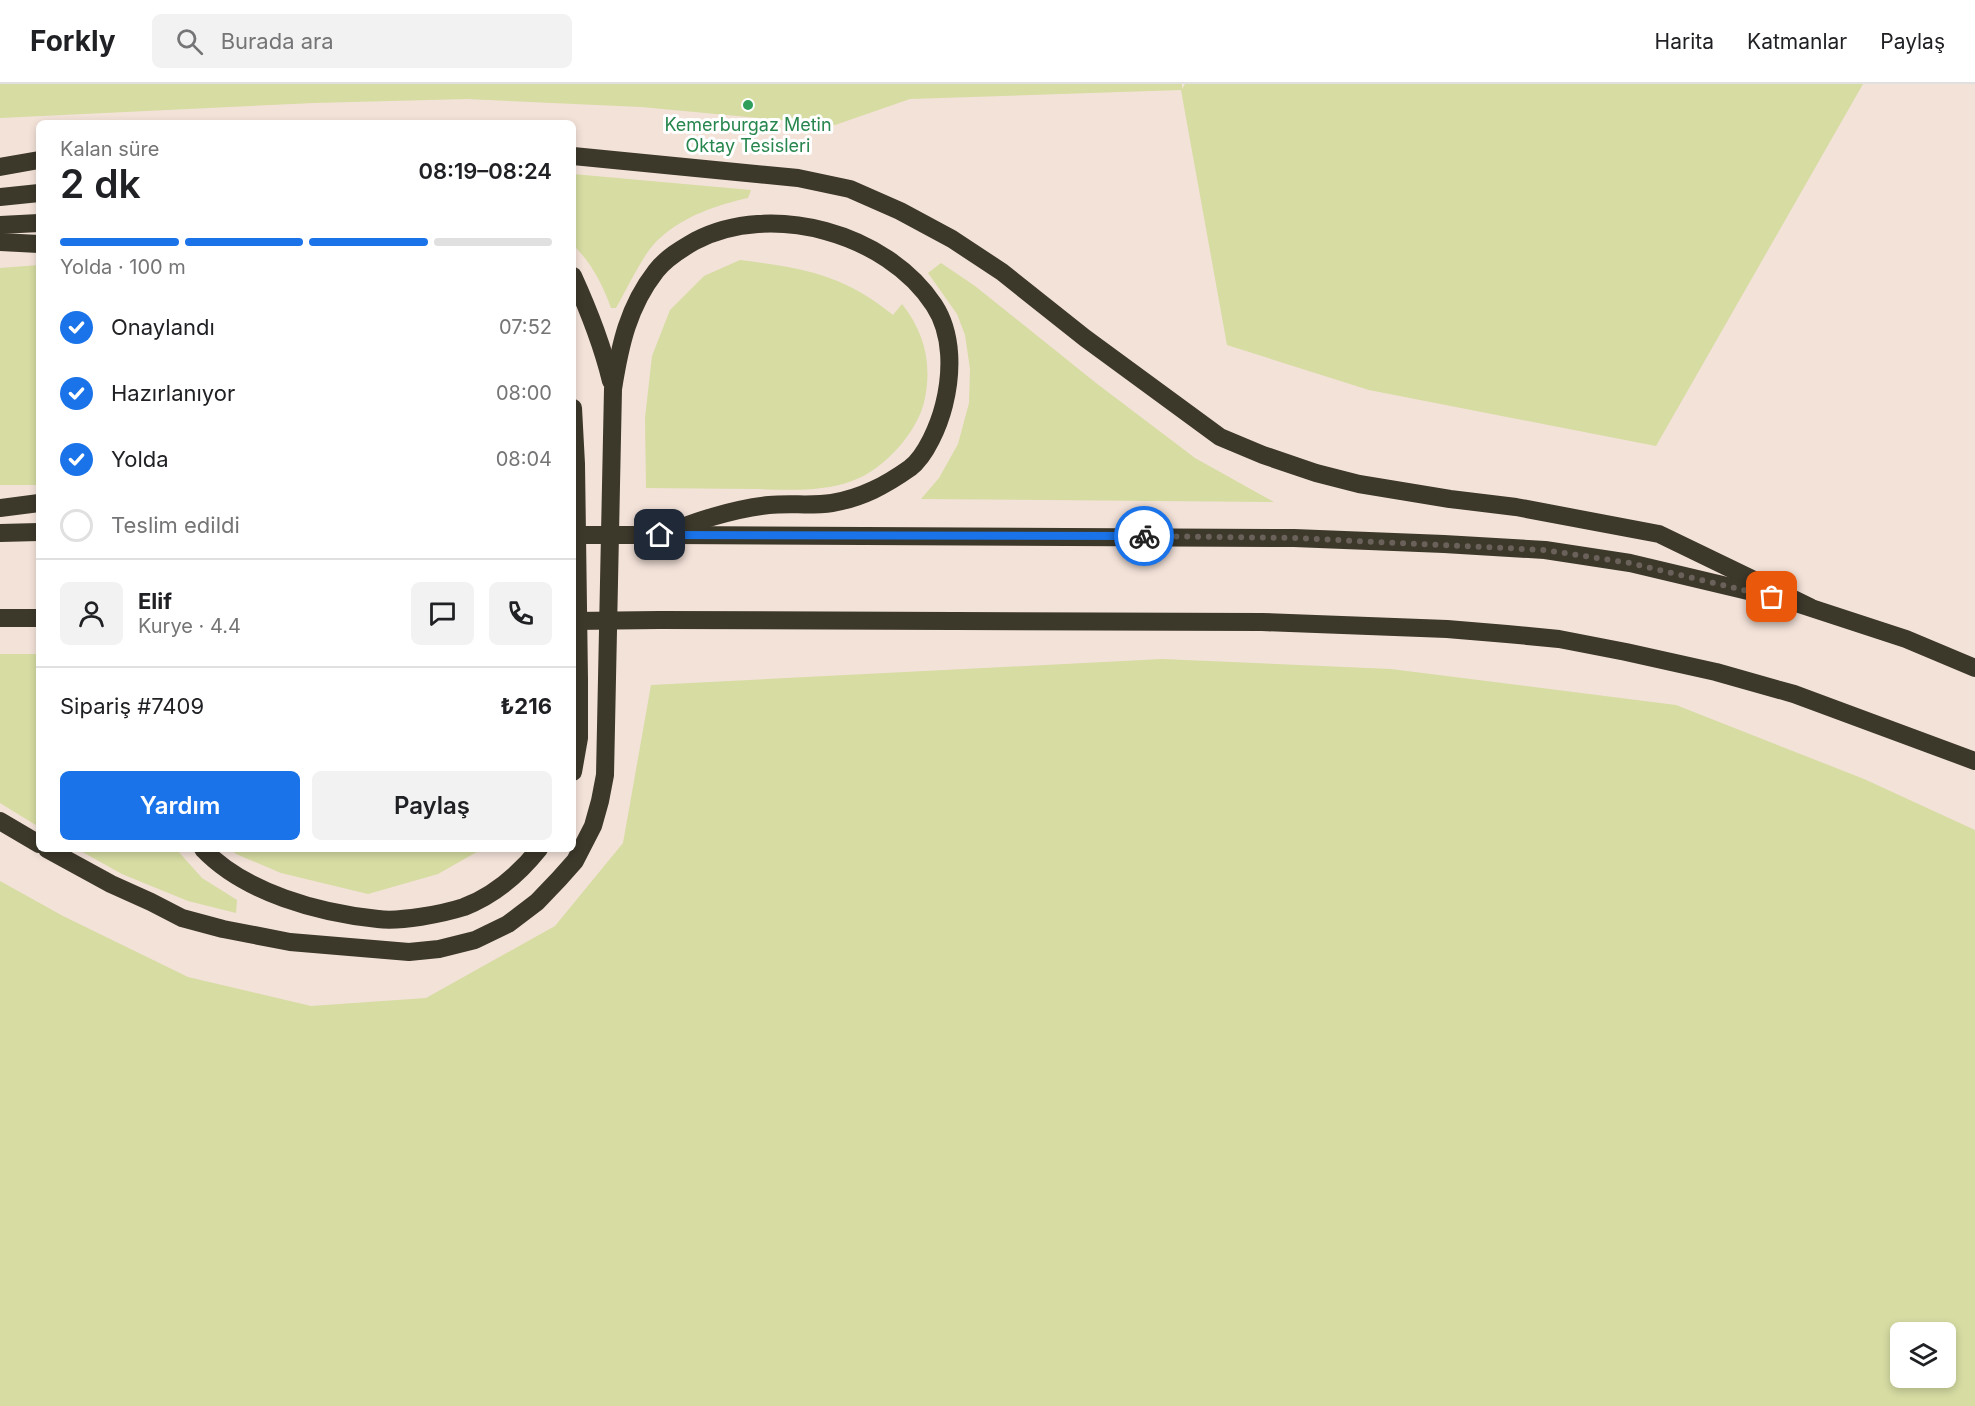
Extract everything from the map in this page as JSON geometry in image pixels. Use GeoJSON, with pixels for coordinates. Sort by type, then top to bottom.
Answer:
{"type":"FeatureCollection","features":[{"type":"Feature","properties":{"kind":"highway"},"geometry":{"type":"LineString","coordinates":[[576,156],[798,178],[850,189],[900,211],[952,239],[1002,272],[1085,338],[1220,437],[1316,473],[1359,484],[1516,507],[1659,534],[1810,607]]}},
{"type":"Feature","properties":{"kind":"highway"},"geometry":{"type":"LineString","coordinates":[[0,167],[36,161]]}},
{"type":"Feature","properties":{"kind":"highway"},"geometry":{"type":"LineString","coordinates":[[0,197],[36,193]]}},
{"type":"Feature","properties":{"kind":"highway"},"geometry":{"type":"LineString","coordinates":[[0,225],[36,223]]}},
{"type":"Feature","properties":{"kind":"highway"},"geometry":{"type":"LineString","coordinates":[[53,852],[111,884],[182,918],[290,942],[409,952],[439,949],[475,940],[508,924],[537,902],[575,861],[592,826],[600,801],[605,775],[613,389],[621,342],[638,300],[657,270],[681,249],[707,235],[741,225],[776,223],[808,227],[845,237],[892,262],[917,284],[935,306],[944,329],[950,358],[949,385],[943,410],[931,440],[913,466],[867,494],[832,503],[768,505],[703,519],[660,535]]}},
{"type":"Feature","properties":{"kind":"highway"},"geometry":{"type":"LineString","coordinates":[[0,242],[36,244]]}},
{"type":"Feature","properties":{"kind":"highway"},"geometry":{"type":"LineString","coordinates":[[576,283],[603,348],[613,389]]}},
{"type":"Feature","properties":{"kind":"highway"},"geometry":{"type":"LineString","coordinates":[[576,464],[579,679],[579,738],[576,755]]}},
{"type":"Feature","properties":{"kind":"highway"},"geometry":{"type":"LineString","coordinates":[[0,508],[36,503]]}},
{"type":"Feature","properties":{"kind":"highway"},"geometry":{"type":"LineString","coordinates":[[0,533],[36,532]]}},
{"type":"Feature","properties":{"kind":"highway"},"geometry":{"type":"LineString","coordinates":[[576,535],[1294,538],[1545,550],[1630,563],[1810,607],[1906,639],[1975,668]]}},
{"type":"Feature","properties":{"kind":"highway"},"geometry":{"type":"LineString","coordinates":[[0,618],[36,618]]}},
{"type":"Feature","properties":{"kind":"highway"},"geometry":{"type":"LineString","coordinates":[[576,621],[1262,622],[1447,629],[1559,639],[1716,672],[1783,690],[1975,761]]}},
{"type":"Feature","properties":{"kind":"highway"},"geometry":{"type":"LineString","coordinates":[[0,821],[36,842]]}},
{"type":"Feature","properties":{"kind":"highway"},"geometry":{"type":"LineString","coordinates":[[206,852],[237,876],[276,896],[320,909],[380,920],[429,915],[463,907],[490,894],[510,880],[523,869],[537,852]]}},
{"type":"Feature","properties":{"kind":"green space"},"geometry":{"type":"Polygon","coordinates":[[[0,84],[1182,84],[1182,89],[1185,84],[1863,84],[1656,446],[1369,390],[1227,345],[1181,90],[910,99],[835,125],[641,107],[467,99],[314,103],[0,118],[0,84]]]}},
{"type":"Feature","properties":{"kind":"green space"},"geometry":{"type":"Polygon","coordinates":[[[576,174],[751,190],[748,198],[701,212],[669,230],[654,244],[642,261],[616,308],[611,308],[596,274],[576,248],[576,174]]]}},
{"type":"Feature","properties":{"kind":"green space"},"geometry":{"type":"Polygon","coordinates":[[[740,260],[783,266],[821,275],[857,290],[893,315],[902,304],[916,325],[927,360],[927,385],[921,411],[908,436],[898,448],[888,459],[864,476],[841,485],[805,490],[646,488],[645,418],[652,356],[670,310],[704,276],[740,260]]]}},
{"type":"Feature","properties":{"kind":"green space"},"geometry":{"type":"Polygon","coordinates":[[[941,263],[975,286],[1096,383],[1195,458],[1274,502],[921,499],[939,478],[958,444],[969,403],[970,369],[965,335],[957,314],[928,273],[941,263]]]}},
{"type":"Feature","properties":{"kind":"green space"},"geometry":{"type":"Polygon","coordinates":[[[36,265],[36,485],[0,485],[0,268],[36,265]]]}},
{"type":"Feature","properties":{"kind":"green space"},"geometry":{"type":"Polygon","coordinates":[[[0,654],[36,654],[36,825],[0,803],[0,654]]]}},
{"type":"Feature","properties":{"kind":"green space"},"geometry":{"type":"Polygon","coordinates":[[[1162,659],[1391,669],[1676,705],[1864,779],[1975,830],[1975,1406],[0,1406],[0,881],[63,916],[188,977],[311,1006],[426,998],[555,926],[623,843],[651,685],[1162,659]]]}},
{"type":"Feature","properties":{"kind":"green space"},"geometry":{"type":"Polygon","coordinates":[[[82,852],[179,852],[202,878],[237,900],[236,913],[188,901],[122,874],[82,852]]]}},
{"type":"Feature","properties":{"kind":"green space"},"geometry":{"type":"Polygon","coordinates":[[[234,852],[477,852],[438,874],[368,894],[281,873],[234,852]]]}},
{"type":"Feature","properties":{"kind":"way so far"},"geometry":{"type":"LineString","coordinates":[[1144,536],[1294,538],[1545,550],[1630,563],[1772,597]]}},
{"type":"Feature","properties":{"kind":"place","name":"Kemerburgaz Metin Oktay Tesisleri"},"geometry":{"type":"Point","coordinates":[748,105]}},
{"type":"Feature","properties":{"kind":"route"},"geometry":{"type":"LineString","coordinates":[[660,535],[1144,536]]}}]}
